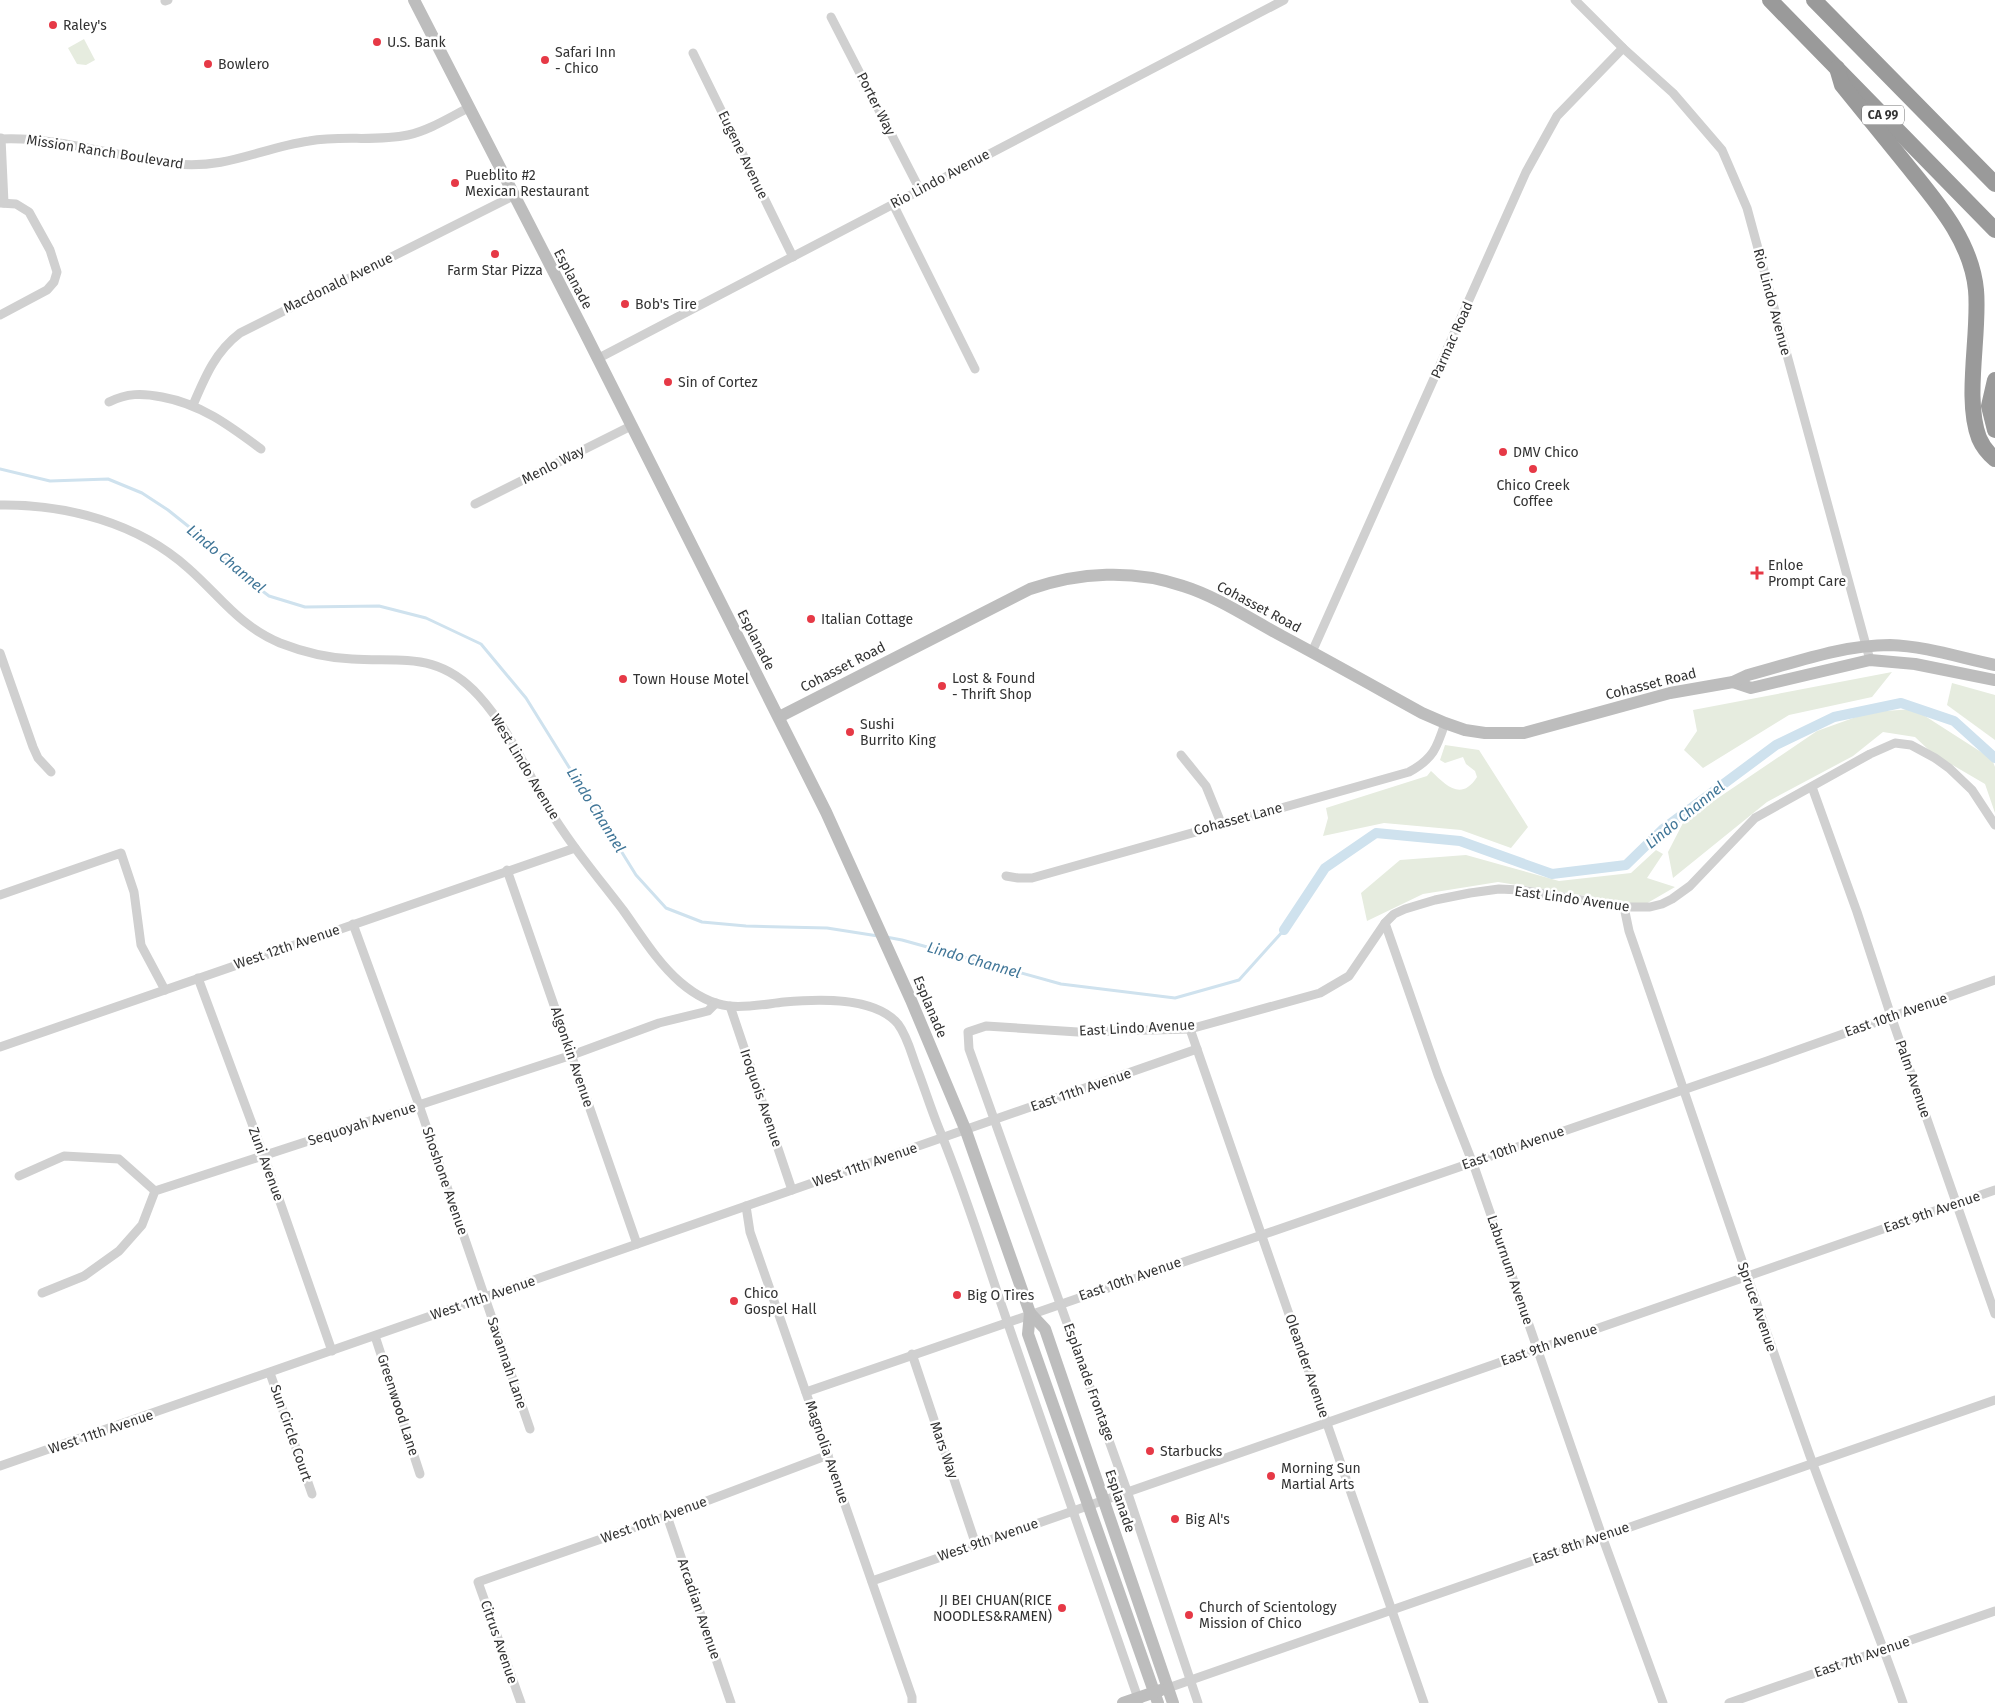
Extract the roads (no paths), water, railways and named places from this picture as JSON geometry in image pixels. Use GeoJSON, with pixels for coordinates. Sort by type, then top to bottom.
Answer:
{"type":"FeatureCollection","features":[{"type":"Feature","properties":{"kind":"highway","name":"CA 99"},"geometry":{"type":"LineString","coordinates":[[1770,0],[1995,230]]}},
{"type":"Feature","properties":{"kind":"highway","name":"CA 99"},"geometry":{"type":"LineString","coordinates":[[1814,0],[1995,184]]}},
{"type":"Feature","properties":{"kind":"highway"},"geometry":{"type":"LineString","coordinates":[[1837,68],[1842,85],[1934,198],[1954,226],[1971,264],[1976,289],[1974,420],[1980,439],[1995,459]]}},
{"type":"Feature","properties":{"kind":"highway"},"geometry":{"type":"LineString","coordinates":[[1995,380],[1989,406],[1995,430]]}},
{"type":"Feature","properties":{"kind":"main road","name":"Esplanade"},"geometry":{"type":"LineString","coordinates":[[414,0],[470,106],[779,717],[826,812],[911,1000],[966,1131],[1030,1313],[1045,1329],[1173,1703]]}},
{"type":"Feature","properties":{"kind":"main road","name":"Cohasset Road"},"geometry":{"type":"LineString","coordinates":[[779,717],[1028,590],[1049,583],[1088,576],[1132,575],[1184,586],[1208,596],[1422,713],[1465,730],[1485,733],[1524,733],[1670,693],[1733,682],[1748,675],[1828,653],[1866,646],[1902,646],[1995,665]]}},
{"type":"Feature","properties":{"kind":"main road","name":"Cohasset Road"},"geometry":{"type":"LineString","coordinates":[[1733,682],[1751,688],[1870,660],[1915,664],[1995,680]]}},
{"type":"Feature","properties":{"kind":"main road"},"geometry":{"type":"LineString","coordinates":[[1973,661],[1995,660]]}},
{"type":"Feature","properties":{"kind":"main road","name":"Esplanade"},"geometry":{"type":"LineString","coordinates":[[1030,1313],[1028,1334],[1157,1698]]}},
{"type":"Feature","properties":{"kind":"main road"},"geometry":{"type":"LineString","coordinates":[[1123,1703],[1157,1698],[1168,1688]]}},
{"type":"Feature","properties":{"kind":"street","name":"Rio Lindo Avenue"},"geometry":{"type":"LineString","coordinates":[[597,359],[1284,0]]}},
{"type":"Feature","properties":{"kind":"street","name":"Rio Lindo Avenue"},"geometry":{"type":"LineString","coordinates":[[1575,0],[1623,48],[1673,93],[1722,150],[1747,208],[1870,660]]}},
{"type":"Feature","properties":{"kind":"street","name":"Porter Way"},"geometry":{"type":"LineString","coordinates":[[831,17],[920,190]]}},
{"type":"Feature","properties":{"kind":"street","name":"Parmac Road"},"geometry":{"type":"LineString","coordinates":[[1312,652],[1526,172],[1557,116],[1623,48]]}},
{"type":"Feature","properties":{"kind":"street","name":"Eugene Avenue"},"geometry":{"type":"LineString","coordinates":[[692,53],[793,257]]}},
{"type":"Feature","properties":{"kind":"street","name":"Mission Ranch Boulevard"},"geometry":{"type":"LineString","coordinates":[[1,138],[33,140],[176,164],[208,164],[242,159],[309,141],[408,135],[430,127],[470,106]]}},
{"type":"Feature","properties":{"kind":"street"},"geometry":{"type":"LineString","coordinates":[[0,315],[47,290],[54,282],[57,272],[50,250],[29,212],[21,206],[2,203],[1,138]]}},
{"type":"Feature","properties":{"kind":"street","name":"Macdonald Avenue"},"geometry":{"type":"LineString","coordinates":[[193,405],[212,363],[224,346],[240,333],[515,196]]}},
{"type":"Feature","properties":{"kind":"street"},"geometry":{"type":"LineString","coordinates":[[893,204],[975,369]]}},
{"type":"Feature","properties":{"kind":"street"},"geometry":{"type":"LineString","coordinates":[[109,402],[125,395],[141,393],[193,405],[228,425],[261,450]]}},
{"type":"Feature","properties":{"kind":"street","name":"Menlo Way"},"geometry":{"type":"LineString","coordinates":[[475,504],[631,426]]}},
{"type":"Feature","properties":{"kind":"street","name":"West Lindo Avenue"},"geometry":{"type":"LineString","coordinates":[[0,504],[63,510],[138,534],[182,563],[246,624],[261,634],[289,646],[332,658],[411,660],[429,663],[455,675],[479,696],[494,715],[546,804],[575,848],[666,968],[690,990],[716,1003],[730,1006],[800,1001],[836,1001],[865,1005],[887,1014],[899,1026],[907,1041],[943,1138]]}},
{"type":"Feature","properties":{"kind":"street"},"geometry":{"type":"LineString","coordinates":[[0,653],[33,747],[38,758],[51,772]]}},
{"type":"Feature","properties":{"kind":"street","name":"Cohasset Lane"},"geometry":{"type":"LineString","coordinates":[[1006,876],[1032,878],[1222,823],[1409,772],[1430,758],[1437,746],[1445,723]]}},
{"type":"Feature","properties":{"kind":"street","name":"East Lindo Avenue"},"geometry":{"type":"LineString","coordinates":[[986,1026],[1078,1032],[1190,1029],[1320,993],[1349,976],[1385,923],[1394,914],[1405,909],[1461,895],[1499,889],[1520,890],[1624,907],[1650,907],[1672,900],[1690,886],[1755,818],[1784,800],[1812,787],[1884,747],[1895,744],[1911,744],[1935,758],[1961,779],[1972,790],[1995,825]]}},
{"type":"Feature","properties":{"kind":"street"},"geometry":{"type":"LineString","coordinates":[[1181,755],[1206,786],[1222,823]]}},
{"type":"Feature","properties":{"kind":"street","name":"Palm Avenue"},"geometry":{"type":"LineString","coordinates":[[1812,787],[1857,912],[1891,1016],[1995,1314]]}},
{"type":"Feature","properties":{"kind":"street","name":"West 12th Avenue"},"geometry":{"type":"LineString","coordinates":[[0,1047],[575,848]]}},
{"type":"Feature","properties":{"kind":"street"},"geometry":{"type":"LineString","coordinates":[[0,895],[121,853],[134,892],[141,945],[164,990]]}},
{"type":"Feature","properties":{"kind":"street","name":"Algonkin Avenue"},"geometry":{"type":"LineString","coordinates":[[508,870],[637,1244]]}},
{"type":"Feature","properties":{"kind":"street","name":"Spruce Avenue"},"geometry":{"type":"LineString","coordinates":[[1624,907],[1629,930],[1746,1276],[1812,1462],[1903,1703]]}},
{"type":"Feature","properties":{"kind":"street","name":"Laburnum Avenue"},"geometry":{"type":"LineString","coordinates":[[1385,923],[1438,1075],[1472,1162],[1602,1536],[1663,1703]]}},
{"type":"Feature","properties":{"kind":"street","name":"Shoshone Avenue"},"geometry":{"type":"LineString","coordinates":[[353,924],[419,1105],[484,1298]]}},
{"type":"Feature","properties":{"kind":"street","name":"Zuni Avenue"},"geometry":{"type":"LineString","coordinates":[[198,978],[264,1156],[332,1351]]}},
{"type":"Feature","properties":{"kind":"street","name":"East 10th Avenue"},"geometry":{"type":"LineString","coordinates":[[1030,1313],[1767,1061],[1995,980]]}},
{"type":"Feature","properties":{"kind":"street","name":"Sequoyah Avenue"},"geometry":{"type":"LineString","coordinates":[[155,1192],[572,1055],[659,1022],[708,1011],[716,1003]]}},
{"type":"Feature","properties":{"kind":"street","name":"Iroquois Avenue"},"geometry":{"type":"LineString","coordinates":[[730,1006],[792,1190]]}},
{"type":"Feature","properties":{"kind":"street","name":"Esplanade Frontage"},"geometry":{"type":"LineString","coordinates":[[986,1026],[968,1032],[970,1049],[1127,1492],[1198,1703]]}},
{"type":"Feature","properties":{"kind":"street","name":"Oleander Avenue"},"geometry":{"type":"LineString","coordinates":[[1190,1029],[1424,1703]]}},
{"type":"Feature","properties":{"kind":"street","name":"East 11th Avenue"},"geometry":{"type":"LineString","coordinates":[[966,1131],[1197,1049]]}},
{"type":"Feature","properties":{"kind":"street","name":"West 11th Avenue"},"geometry":{"type":"LineString","coordinates":[[0,1466],[966,1131]]}},
{"type":"Feature","properties":{"kind":"street"},"geometry":{"type":"LineString","coordinates":[[943,1138],[1139,1700]]}},
{"type":"Feature","properties":{"kind":"street"},"geometry":{"type":"LineString","coordinates":[[19,1176],[64,1156],[119,1159],[155,1192],[142,1225],[119,1252],[84,1276],[42,1293]]}},
{"type":"Feature","properties":{"kind":"street","name":"East 9th Avenue"},"geometry":{"type":"LineString","coordinates":[[1103,1499],[1995,1190]]}},
{"type":"Feature","properties":{"kind":"street","name":"Magnolia Avenue"},"geometry":{"type":"LineString","coordinates":[[746,1206],[750,1232],[914,1701]]}},
{"type":"Feature","properties":{"kind":"street","name":"Savannah Lane"},"geometry":{"type":"LineString","coordinates":[[484,1298],[530,1429]]}},
{"type":"Feature","properties":{"kind":"street"},"geometry":{"type":"LineString","coordinates":[[806,1392],[1030,1313]]}},
{"type":"Feature","properties":{"kind":"street","name":"Greenwood Lane"},"geometry":{"type":"LineString","coordinates":[[375,1336],[420,1474]]}},
{"type":"Feature","properties":{"kind":"street","name":"Mars Way"},"geometry":{"type":"LineString","coordinates":[[912,1354],[976,1545]]}},
{"type":"Feature","properties":{"kind":"street","name":"Sun Circle Court"},"geometry":{"type":"LineString","coordinates":[[270,1373],[312,1494]]}},
{"type":"Feature","properties":{"kind":"street","name":"East 8th Avenue"},"geometry":{"type":"LineString","coordinates":[[1168,1688],[1812,1462],[1995,1400]]}},
{"type":"Feature","properties":{"kind":"street","name":"West 10th Avenue"},"geometry":{"type":"LineString","coordinates":[[478,1582],[667,1516],[828,1455]]}},
{"type":"Feature","properties":{"kind":"street","name":"West 9th Avenue"},"geometry":{"type":"LineString","coordinates":[[872,1581],[1103,1499]]}},
{"type":"Feature","properties":{"kind":"street","name":"Arcadian Avenue"},"geometry":{"type":"LineString","coordinates":[[667,1516],[731,1703]]}},
{"type":"Feature","properties":{"kind":"street","name":"Citrus Avenue"},"geometry":{"type":"LineString","coordinates":[[478,1582],[521,1703]]}},
{"type":"Feature","properties":{"kind":"street","name":"East 7th Avenue"},"geometry":{"type":"LineString","coordinates":[[1730,1703],[1995,1611]]}},
{"type":"Feature","properties":{"kind":"waterway","name":"Lindo Channel"},"geometry":{"type":"LineString","coordinates":[[0,469],[50,481],[108,479],[142,493],[168,510],[208,542],[248,580],[269,596],[305,607],[379,606],[426,618],[481,644],[526,698],[636,875],[666,908],[702,922],[746,926],[827,928],[878,936]]}},
{"type":"Feature","properties":{"kind":"waterway","name":"Lindo Channel"},"geometry":{"type":"LineString","coordinates":[[1284,930],[1325,868],[1376,833],[1460,841],[1552,874],[1626,865],[1663,829],[1776,745],[1834,717],[1901,703],[1954,721],[1995,758]]}},
{"type":"Feature","properties":{"kind":"waterway","name":"Lindo Channel"},"geometry":{"type":"LineString","coordinates":[[886,937],[1061,984],[1175,998],[1239,980],[1284,930]]}},
{"type":"Feature","properties":{"kind":"place","name":"Raley's"},"geometry":{"type":"Point","coordinates":[53,25]}},
{"type":"Feature","properties":{"kind":"place","name":"U.S. Bank"},"geometry":{"type":"Point","coordinates":[377,42]}},
{"type":"Feature","properties":{"kind":"place","name":"Safari Inn - Chico"},"geometry":{"type":"Point","coordinates":[545,60]}},
{"type":"Feature","properties":{"kind":"place","name":"Bowlero"},"geometry":{"type":"Point","coordinates":[208,64]}},
{"type":"Feature","properties":{"kind":"place","name":"Pueblito #2 Mexican Restaurant"},"geometry":{"type":"Point","coordinates":[455,183]}},
{"type":"Feature","properties":{"kind":"place","name":"Farm Star Pizza"},"geometry":{"type":"Point","coordinates":[495,254]}},
{"type":"Feature","properties":{"kind":"place","name":"Bob's Tire"},"geometry":{"type":"Point","coordinates":[625,304]}},
{"type":"Feature","properties":{"kind":"place","name":"Sin of Cortez"},"geometry":{"type":"Point","coordinates":[668,382]}},
{"type":"Feature","properties":{"kind":"place","name":"DMV Chico"},"geometry":{"type":"Point","coordinates":[1503,452]}},
{"type":"Feature","properties":{"kind":"place","name":"Chico Creek Coffee"},"geometry":{"type":"Point","coordinates":[1533,469]}},
{"type":"Feature","properties":{"kind":"place","name":"Enloe Prompt Care"},"geometry":{"type":"Point","coordinates":[1757,573]}},
{"type":"Feature","properties":{"kind":"place","name":"Italian Cottage"},"geometry":{"type":"Point","coordinates":[811,619]}},
{"type":"Feature","properties":{"kind":"place","name":"Town House Motel"},"geometry":{"type":"Point","coordinates":[623,679]}},
{"type":"Feature","properties":{"kind":"place","name":"Lost & Found - Thrift Shop"},"geometry":{"type":"Point","coordinates":[942,686]}},
{"type":"Feature","properties":{"kind":"place","name":"Sushi Burrito King"},"geometry":{"type":"Point","coordinates":[850,732]}},
{"type":"Feature","properties":{"kind":"place","name":"Big O Tires"},"geometry":{"type":"Point","coordinates":[957,1295]}},
{"type":"Feature","properties":{"kind":"place","name":"Chico Gospel Hall"},"geometry":{"type":"Point","coordinates":[734,1301]}},
{"type":"Feature","properties":{"kind":"place","name":"Starbucks"},"geometry":{"type":"Point","coordinates":[1150,1451]}},
{"type":"Feature","properties":{"kind":"place","name":"Morning Sun Martial Arts"},"geometry":{"type":"Point","coordinates":[1271,1476]}},
{"type":"Feature","properties":{"kind":"place","name":"Big Al's"},"geometry":{"type":"Point","coordinates":[1175,1519]}},
{"type":"Feature","properties":{"kind":"place","name":"JI BEI CHUAN(RICE NOODLES&RAMEN)"},"geometry":{"type":"Point","coordinates":[1062,1608]}},
{"type":"Feature","properties":{"kind":"place","name":"Church of Scientology Mission of Chico"},"geometry":{"type":"Point","coordinates":[1189,1615]}}]}
